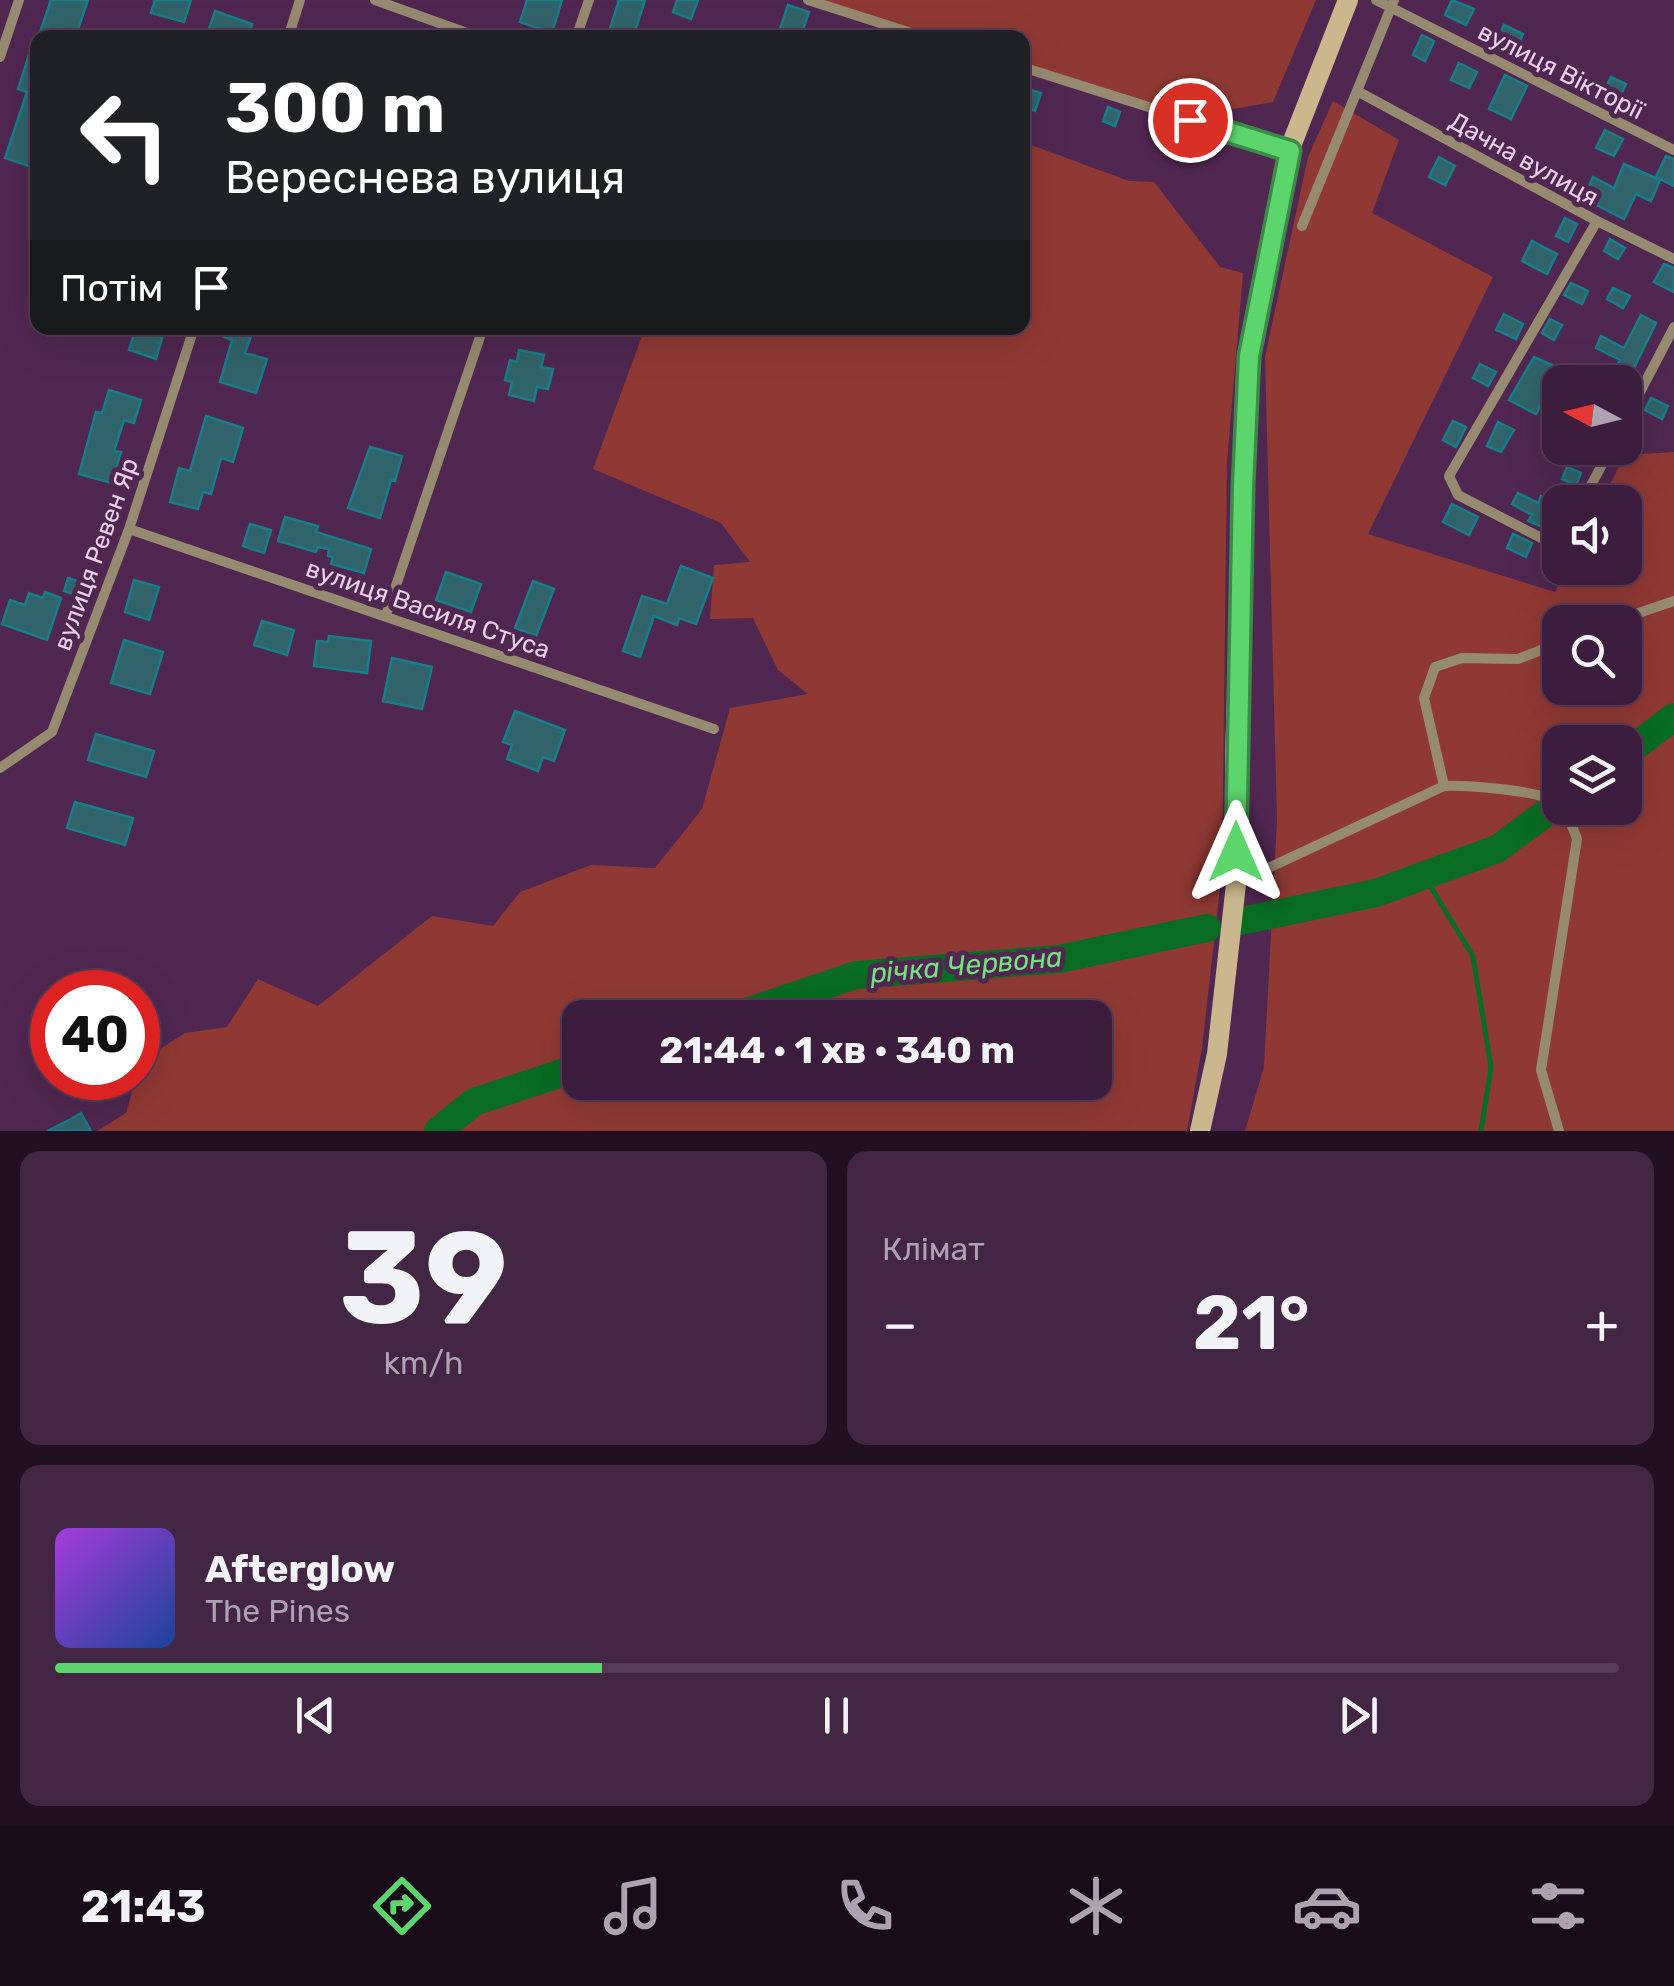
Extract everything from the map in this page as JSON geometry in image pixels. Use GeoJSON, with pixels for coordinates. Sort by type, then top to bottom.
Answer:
{"type":"FeatureCollection","features":[{"type":"Feature","properties":{"kind":"street"},"geometry":{"type":"LineString","coordinates":[[0,57],[19,0]]}},
{"type":"Feature","properties":{"kind":"street"},"geometry":{"type":"LineString","coordinates":[[291,30],[300,0]]}},
{"type":"Feature","properties":{"kind":"street"},"geometry":{"type":"LineString","coordinates":[[375,0],[459,30]]}},
{"type":"Feature","properties":{"kind":"street"},"geometry":{"type":"LineString","coordinates":[[579,30],[588,0]]}},
{"type":"Feature","properties":{"kind":"street"},"geometry":{"type":"LineString","coordinates":[[808,0],[902,30]]}},
{"type":"Feature","properties":{"kind":"street"},"geometry":{"type":"LineString","coordinates":[[1200,1131],[1216,1054],[1236,884],[1239,620],[1249,356],[1290,151],[1348,0]]}},
{"type":"Feature","properties":{"kind":"street","name":"вулиця Вікторії"},"geometry":{"type":"LineString","coordinates":[[1376,0],[1393,4],[1674,150]]}},
{"type":"Feature","properties":{"kind":"street"},"geometry":{"type":"LineString","coordinates":[[1302,226],[1393,4]]}},
{"type":"Feature","properties":{"kind":"street"},"geometry":{"type":"LineString","coordinates":[[1030,70],[1290,151]]}},
{"type":"Feature","properties":{"kind":"street","name":"Дачна вулиця"},"geometry":{"type":"LineString","coordinates":[[1357,90],[1597,222],[1674,259]]}},
{"type":"Feature","properties":{"kind":"street"},"geometry":{"type":"LineString","coordinates":[[1542,538],[1458,495],[1450,476],[1597,222]]}},
{"type":"Feature","properties":{"kind":"street"},"geometry":{"type":"LineString","coordinates":[[1642,388],[1674,327]]}},
{"type":"Feature","properties":{"kind":"street","name":"вулиця Ревен Яр"},"geometry":{"type":"LineString","coordinates":[[0,768],[52,732],[129,529],[192,335]]}},
{"type":"Feature","properties":{"kind":"street"},"geometry":{"type":"LineString","coordinates":[[386,615],[481,335]]}},
{"type":"Feature","properties":{"kind":"street","name":"вулиця Василя Стуса"},"geometry":{"type":"LineString","coordinates":[[129,529],[714,729]]}},
{"type":"Feature","properties":{"kind":"street"},"geometry":{"type":"LineString","coordinates":[[1642,612],[1674,601]]}},
{"type":"Feature","properties":{"kind":"street"},"geometry":{"type":"LineString","coordinates":[[1444,786],[1424,698],[1435,667],[1462,658],[1518,659],[1542,649]]}},
{"type":"Feature","properties":{"kind":"street"},"geometry":{"type":"LineString","coordinates":[[1236,884],[1444,786],[1470,784],[1550,799],[1568,814],[1577,839],[1541,1070],[1559,1131]]}},
{"type":"Feature","properties":{"kind":"shaded area"},"geometry":{"type":"Polygon","coordinates":[[[821,0],[1316,0],[1273,102],[1192,116],[1030,75],[1030,30],[905,30],[821,0]]]}},
{"type":"Feature","properties":{"kind":"shaded area"},"geometry":{"type":"Polygon","coordinates":[[[1333,101],[1399,140],[1372,213],[1493,277],[1368,534],[1555,592],[1559,585],[1642,585],[1642,485],[1610,485],[1620,465],[1642,465],[1642,454],[1674,452],[1674,1131],[1245,1131],[1264,1067],[1277,820],[1265,357],[1308,157],[1333,101]]]}},
{"type":"Feature","properties":{"kind":"shaded area"},"geometry":{"type":"Polygon","coordinates":[[[1030,145],[1129,181],[1154,182],[1220,267],[1243,273],[1227,462],[1222,870],[1202,1048],[1187,1131],[97,1131],[126,1113],[130,1100],[160,1100],[160,1049],[185,1033],[227,1027],[258,979],[318,1006],[432,916],[493,926],[520,892],[591,865],[655,868],[702,809],[730,708],[808,694],[778,670],[753,618],[710,619],[714,565],[750,562],[721,523],[593,469],[642,335],[1030,335],[1030,145]]]}},
{"type":"Feature","properties":{"kind":"building"},"geometry":{"type":"Polygon","coordinates":[[[51,0],[88,0],[78,30],[41,30],[51,0]]]}},
{"type":"Feature","properties":{"kind":"building"},"geometry":{"type":"Polygon","coordinates":[[[155,0],[191,0],[184,22],[151,13],[155,0]]]}},
{"type":"Feature","properties":{"kind":"building"},"geometry":{"type":"Polygon","coordinates":[[[527,0],[562,0],[553,30],[520,22],[527,0]]]}},
{"type":"Feature","properties":{"kind":"building"},"geometry":{"type":"Polygon","coordinates":[[[619,0],[645,0],[636,30],[610,30],[619,0]]]}},
{"type":"Feature","properties":{"kind":"building"},"geometry":{"type":"Polygon","coordinates":[[[677,0],[698,0],[691,19],[673,12],[677,0]]]}},
{"type":"Feature","properties":{"kind":"building"},"geometry":{"type":"Polygon","coordinates":[[[1452,0],[1474,9],[1466,25],[1445,15],[1452,0]]]}},
{"type":"Feature","properties":{"kind":"building"},"geometry":{"type":"Polygon","coordinates":[[[788,5],[809,12],[803,30],[780,30],[788,5]]]}},
{"type":"Feature","properties":{"kind":"building"},"geometry":{"type":"Polygon","coordinates":[[[215,11],[252,24],[250,30],[209,30],[215,11]]]}},
{"type":"Feature","properties":{"kind":"building"},"geometry":{"type":"Polygon","coordinates":[[[1504,25],[1523,34],[1514,53],[1495,44],[1504,25]]]}},
{"type":"Feature","properties":{"kind":"building"},"geometry":{"type":"Polygon","coordinates":[[[1422,35],[1434,41],[1425,61],[1413,55],[1422,35]]]}},
{"type":"Feature","properties":{"kind":"building"},"geometry":{"type":"Polygon","coordinates":[[[30,52],[30,166],[5,158],[27,92],[18,89],[30,52]]]}},
{"type":"Feature","properties":{"kind":"building"},"geometry":{"type":"Polygon","coordinates":[[[1459,63],[1477,72],[1469,88],[1451,80],[1459,63]]]}},
{"type":"Feature","properties":{"kind":"building"},"geometry":{"type":"Polygon","coordinates":[[[1505,75],[1527,86],[1511,119],[1489,109],[1505,75]]]}},
{"type":"Feature","properties":{"kind":"building"},"geometry":{"type":"Polygon","coordinates":[[[1611,77],[1626,84],[1616,105],[1601,98],[1611,77]]]}},
{"type":"Feature","properties":{"kind":"building"},"geometry":{"type":"Polygon","coordinates":[[[1030,90],[1041,93],[1035,111],[1030,109],[1030,90]]]}},
{"type":"Feature","properties":{"kind":"building"},"geometry":{"type":"Polygon","coordinates":[[[1108,107],[1120,112],[1115,126],[1103,121],[1108,107]]]}},
{"type":"Feature","properties":{"kind":"building"},"geometry":{"type":"Polygon","coordinates":[[[1605,130],[1623,139],[1614,156],[1596,148],[1605,130]]]}},
{"type":"Feature","properties":{"kind":"building"},"geometry":{"type":"Polygon","coordinates":[[[1666,156],[1674,159],[1674,186],[1656,177],[1666,156]]]}},
{"type":"Feature","properties":{"kind":"building"},"geometry":{"type":"Polygon","coordinates":[[[1439,157],[1455,166],[1445,185],[1429,177],[1439,157]]]}},
{"type":"Feature","properties":{"kind":"building"},"geometry":{"type":"Polygon","coordinates":[[[1624,164],[1660,180],[1651,201],[1636,194],[1624,219],[1583,198],[1593,177],[1614,188],[1624,164]]]}},
{"type":"Feature","properties":{"kind":"building"},"geometry":{"type":"Polygon","coordinates":[[[1565,218],[1577,224],[1568,242],[1556,236],[1565,218]]]}},
{"type":"Feature","properties":{"kind":"building"},"geometry":{"type":"Polygon","coordinates":[[[1610,239],[1625,248],[1618,259],[1604,251],[1610,239]]]}},
{"type":"Feature","properties":{"kind":"building"},"geometry":{"type":"Polygon","coordinates":[[[1532,241],[1557,254],[1547,274],[1522,261],[1532,241]]]}},
{"type":"Feature","properties":{"kind":"building"},"geometry":{"type":"Polygon","coordinates":[[[1664,264],[1674,268],[1674,292],[1654,282],[1664,264]]]}},
{"type":"Feature","properties":{"kind":"building"},"geometry":{"type":"Polygon","coordinates":[[[1571,283],[1588,291],[1582,304],[1564,295],[1571,283]]]}},
{"type":"Feature","properties":{"kind":"building"},"geometry":{"type":"Polygon","coordinates":[[[1613,288],[1630,296],[1623,308],[1607,299],[1613,288]]]}},
{"type":"Feature","properties":{"kind":"building"},"geometry":{"type":"Polygon","coordinates":[[[1504,314],[1523,324],[1516,339],[1496,330],[1504,314]]]}},
{"type":"Feature","properties":{"kind":"building"},"geometry":{"type":"Polygon","coordinates":[[[1641,315],[1656,323],[1635,365],[1617,365],[1620,360],[1596,348],[1601,336],[1624,348],[1641,315]]]}},
{"type":"Feature","properties":{"kind":"building"},"geometry":{"type":"Polygon","coordinates":[[[1550,319],[1562,325],[1554,340],[1542,333],[1550,319]]]}},
{"type":"Feature","properties":{"kind":"building"},"geometry":{"type":"Polygon","coordinates":[[[134,335],[163,335],[156,359],[129,350],[134,335]]]}},
{"type":"Feature","properties":{"kind":"building"},"geometry":{"type":"Polygon","coordinates":[[[220,335],[251,335],[245,353],[267,359],[256,393],[220,382],[232,340],[220,335]]]}},
{"type":"Feature","properties":{"kind":"building"},"geometry":{"type":"Polygon","coordinates":[[[519,350],[544,355],[541,367],[553,369],[548,389],[537,387],[534,401],[509,395],[512,382],[505,380],[510,360],[517,362],[519,350]]]}},
{"type":"Feature","properties":{"kind":"building"},"geometry":{"type":"Polygon","coordinates":[[[1534,357],[1551,365],[1542,365],[1542,403],[1536,414],[1509,400],[1534,357]]]}},
{"type":"Feature","properties":{"kind":"building"},"geometry":{"type":"Polygon","coordinates":[[[1480,364],[1496,372],[1488,386],[1473,378],[1480,364]]]}},
{"type":"Feature","properties":{"kind":"building"},"geometry":{"type":"Polygon","coordinates":[[[109,390],[141,400],[134,423],[124,420],[114,451],[121,452],[112,483],[79,474],[96,412],[102,413],[109,390]]]}},
{"type":"Feature","properties":{"kind":"building"},"geometry":{"type":"Polygon","coordinates":[[[1651,398],[1668,406],[1662,419],[1645,410],[1651,398]]]}},
{"type":"Feature","properties":{"kind":"building"},"geometry":{"type":"Polygon","coordinates":[[[206,416],[243,428],[233,462],[221,458],[211,494],[203,492],[198,509],[170,502],[179,468],[190,471],[206,416]]]}},
{"type":"Feature","properties":{"kind":"building"},"geometry":{"type":"Polygon","coordinates":[[[1453,421],[1466,427],[1456,447],[1443,440],[1453,421]]]}},
{"type":"Feature","properties":{"kind":"building"},"geometry":{"type":"Polygon","coordinates":[[[1498,422],[1514,430],[1501,452],[1487,446],[1498,422]]]}},
{"type":"Feature","properties":{"kind":"building"},"geometry":{"type":"Polygon","coordinates":[[[370,447],[402,456],[380,518],[348,508],[370,447]]]}},
{"type":"Feature","properties":{"kind":"building"},"geometry":{"type":"Polygon","coordinates":[[[1567,467],[1581,473],[1576,485],[1562,479],[1567,467]]]}},
{"type":"Feature","properties":{"kind":"building"},"geometry":{"type":"Polygon","coordinates":[[[1518,493],[1538,503],[1542,496],[1542,527],[1528,521],[1532,515],[1512,504],[1518,493]]]}},
{"type":"Feature","properties":{"kind":"building"},"geometry":{"type":"Polygon","coordinates":[[[1452,504],[1478,517],[1469,535],[1443,522],[1452,504]]]}},
{"type":"Feature","properties":{"kind":"building"},"geometry":{"type":"Polygon","coordinates":[[[285,517],[318,526],[316,532],[371,549],[364,573],[331,564],[329,549],[318,547],[316,552],[278,541],[285,517]]]}},
{"type":"Feature","properties":{"kind":"building"},"geometry":{"type":"Polygon","coordinates":[[[250,524],[271,530],[264,553],[243,546],[250,524]]]}},
{"type":"Feature","properties":{"kind":"building"},"geometry":{"type":"Polygon","coordinates":[[[1513,534],[1532,543],[1526,557],[1507,548],[1513,534]]]}},
{"type":"Feature","properties":{"kind":"building"},"geometry":{"type":"Polygon","coordinates":[[[681,566],[713,578],[696,624],[679,618],[677,625],[654,616],[640,657],[623,651],[642,596],[667,604],[681,566]]]}},
{"type":"Feature","properties":{"kind":"building"},"geometry":{"type":"Polygon","coordinates":[[[446,572],[481,584],[471,612],[436,600],[446,572]]]}},
{"type":"Feature","properties":{"kind":"building"},"geometry":{"type":"Polygon","coordinates":[[[68,578],[86,584],[82,597],[64,591],[68,578]]]}},
{"type":"Feature","properties":{"kind":"building"},"geometry":{"type":"Polygon","coordinates":[[[134,580],[159,587],[149,620],[125,612],[134,580]]]}},
{"type":"Feature","properties":{"kind":"building"},"geometry":{"type":"Polygon","coordinates":[[[533,581],[554,589],[536,636],[515,628],[533,581]]]}},
{"type":"Feature","properties":{"kind":"building"},"geometry":{"type":"Polygon","coordinates":[[[45,592],[61,598],[47,640],[2,624],[10,600],[25,605],[29,593],[43,598],[45,592]]]}},
{"type":"Feature","properties":{"kind":"building"},"geometry":{"type":"Polygon","coordinates":[[[262,621],[294,630],[287,655],[254,645],[262,621]]]}},
{"type":"Feature","properties":{"kind":"building"},"geometry":{"type":"Polygon","coordinates":[[[329,636],[371,641],[367,673],[314,666],[317,641],[328,642],[329,636]]]}},
{"type":"Feature","properties":{"kind":"building"},"geometry":{"type":"Polygon","coordinates":[[[124,640],[163,652],[150,694],[111,683],[124,640]]]}},
{"type":"Feature","properties":{"kind":"building"},"geometry":{"type":"Polygon","coordinates":[[[392,658],[432,667],[422,709],[383,701],[392,658]]]}},
{"type":"Feature","properties":{"kind":"building"},"geometry":{"type":"Polygon","coordinates":[[[515,711],[565,730],[554,761],[543,757],[538,771],[507,759],[512,745],[503,742],[515,711]]]}},
{"type":"Feature","properties":{"kind":"building"},"geometry":{"type":"Polygon","coordinates":[[[96,734],[154,751],[146,777],[88,760],[96,734]]]}},
{"type":"Feature","properties":{"kind":"building"},"geometry":{"type":"Polygon","coordinates":[[[75,802],[133,818],[125,845],[67,828],[75,802]]]}},
{"type":"Feature","properties":{"kind":"building"},"geometry":{"type":"Polygon","coordinates":[[[81,1113],[91,1131],[47,1131],[71,1119],[81,1113]]]}},
{"type":"Feature","properties":{"kind":"waterway","name":"річка Червона"},"geometry":{"type":"LineString","coordinates":[[1642,741],[1674,717]]}},
{"type":"Feature","properties":{"kind":"waterway"},"geometry":{"type":"LineString","coordinates":[[1236,922],[1376,893],[1497,849],[1542,816]]}},
{"type":"Feature","properties":{"kind":"waterway"},"geometry":{"type":"LineString","coordinates":[[1424,876],[1473,956],[1491,1067],[1481,1131]]}},
{"type":"Feature","properties":{"kind":"waterway","name":"річка Червона"},"geometry":{"type":"LineString","coordinates":[[782,1000],[856,975],[1059,959],[1207,928]]}},
{"type":"Feature","properties":{"kind":"waterway","name":"річка Червона"},"geometry":{"type":"LineString","coordinates":[[438,1131],[474,1102],[562,1073]]}},
{"type":"Feature","properties":{"kind":"route"},"geometry":{"type":"LineString","coordinates":[[1190,120],[1290,151],[1249,356],[1236,852]]}}]}
